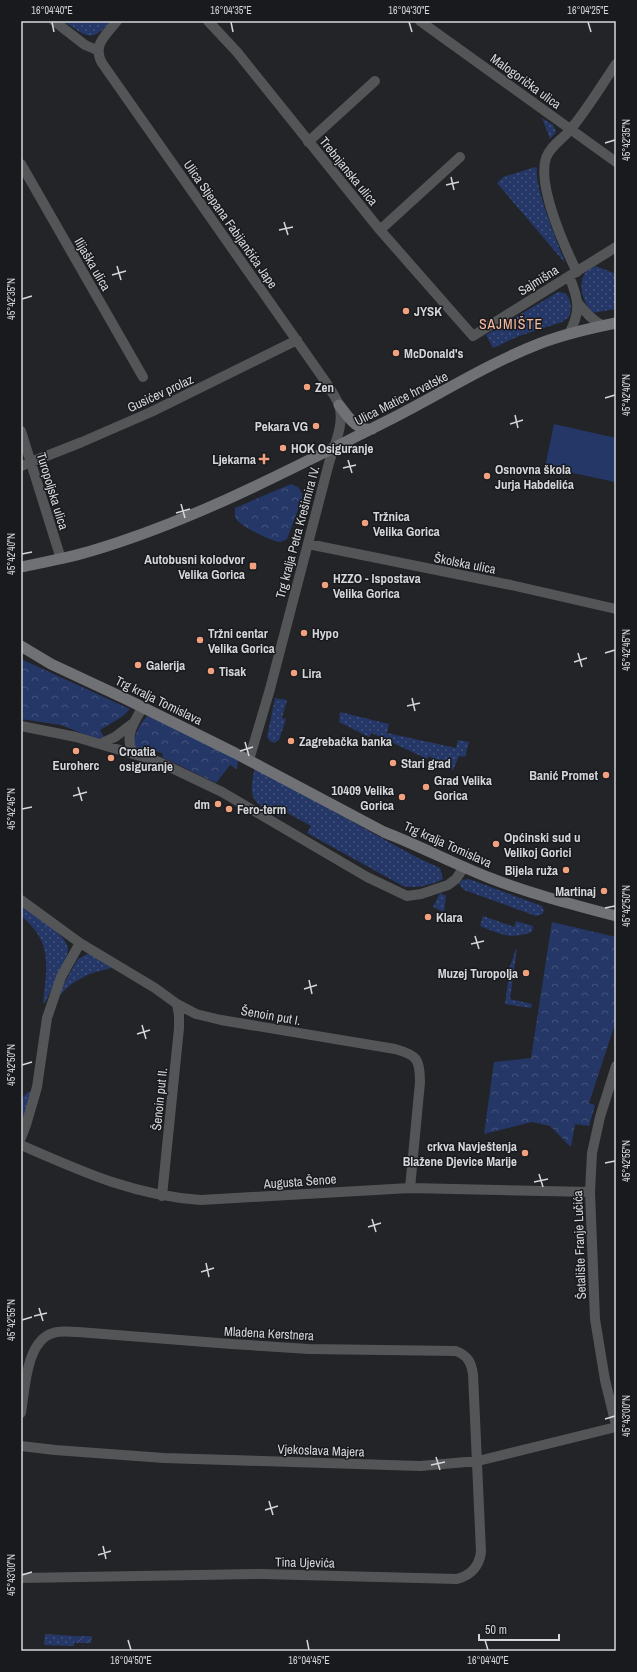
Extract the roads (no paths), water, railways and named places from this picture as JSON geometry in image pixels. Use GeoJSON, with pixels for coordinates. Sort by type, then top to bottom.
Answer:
{"type":"FeatureCollection","features":[{"type":"Feature","properties":{"kind":"main road","name":"Ulica Matice hrvatske"},"geometry":{"type":"LineString","coordinates":[[333,448],[515,354],[569,334],[616,324]]}},
{"type":"Feature","properties":{"kind":"main road"},"geometry":{"type":"LineString","coordinates":[[339,405],[358,427],[365,430],[372,429]]}},
{"type":"Feature","properties":{"kind":"main road","name":"Trg kralja Petra Krešimira IV."},"geometry":{"type":"LineString","coordinates":[[21,567],[97,549],[162,526],[235,495],[333,448]]}},
{"type":"Feature","properties":{"kind":"main road","name":"Trg kralja Tomislava"},"geometry":{"type":"LineString","coordinates":[[21,646],[59,668],[143,707],[249,760],[384,832],[516,888],[553,900],[616,916]]}},
{"type":"Feature","properties":{"kind":"street"},"geometry":{"type":"LineString","coordinates":[[54,21],[85,45],[97,50],[101,41],[117,21]]}},
{"type":"Feature","properties":{"kind":"street","name":"Trebnjanska ulica"},"geometry":{"type":"LineString","coordinates":[[208,21],[237,52],[380,230],[472,336]]}},
{"type":"Feature","properties":{"kind":"street","name":"Malogorička ulica"},"geometry":{"type":"LineString","coordinates":[[420,21],[616,162]]}},
{"type":"Feature","properties":{"kind":"street","name":"Ulica Stjepana Fabijančića Jape"},"geometry":{"type":"LineString","coordinates":[[97,50],[102,64],[330,389],[339,405],[340,422],[333,448]]}},
{"type":"Feature","properties":{"kind":"street"},"geometry":{"type":"LineString","coordinates":[[569,334],[578,313],[578,303],[573,274],[546,188],[544,177],[546,157],[552,148],[570,129],[616,64]]}},
{"type":"Feature","properties":{"kind":"street"},"geometry":{"type":"LineString","coordinates":[[308,142],[375,81]]}},
{"type":"Feature","properties":{"kind":"street"},"geometry":{"type":"LineString","coordinates":[[380,230],[460,158]]}},
{"type":"Feature","properties":{"kind":"street","name":"Ilijaška ulica"},"geometry":{"type":"LineString","coordinates":[[21,164],[143,377]]}},
{"type":"Feature","properties":{"kind":"street","name":"Sajmišna"},"geometry":{"type":"LineString","coordinates":[[472,336],[616,247]]}},
{"type":"Feature","properties":{"kind":"street"},"geometry":{"type":"LineString","coordinates":[[578,303],[589,316],[597,323],[604,326]]}},
{"type":"Feature","properties":{"kind":"street","name":"Gusićev prolaz"},"geometry":{"type":"LineString","coordinates":[[26,464],[151,412],[297,340]]}},
{"type":"Feature","properties":{"kind":"street","name":"Turopoljska ulica"},"geometry":{"type":"LineString","coordinates":[[21,431],[26,464],[61,558]]}},
{"type":"Feature","properties":{"kind":"street","name":"Trg kralja Petra Krešimira IV."},"geometry":{"type":"LineString","coordinates":[[249,760],[270,689],[333,448]]}},
{"type":"Feature","properties":{"kind":"street","name":"Školska ulica"},"geometry":{"type":"LineString","coordinates":[[308,544],[504,584],[616,609]]}},
{"type":"Feature","properties":{"kind":"street"},"geometry":{"type":"LineString","coordinates":[[133,753],[128,739],[134,722],[143,707]]}},
{"type":"Feature","properties":{"kind":"street"},"geometry":{"type":"LineString","coordinates":[[100,744],[115,737],[134,722]]}},
{"type":"Feature","properties":{"kind":"street"},"geometry":{"type":"LineString","coordinates":[[21,726],[100,744],[157,761],[222,792],[367,876],[398,893],[407,896],[414,896],[448,885],[456,879],[464,867]]}},
{"type":"Feature","properties":{"kind":"street","name":"Šenoin put I."},"geometry":{"type":"LineString","coordinates":[[21,900],[80,943],[155,988],[177,1004],[196,1014],[208,1018],[395,1049],[409,1053],[415,1057],[420,1069],[420,1082],[410,1188]]}},
{"type":"Feature","properties":{"kind":"street"},"geometry":{"type":"LineString","coordinates":[[21,1138],[37,1086],[47,1018],[61,977],[80,943]]}},
{"type":"Feature","properties":{"kind":"street","name":"Šenoin put II."},"geometry":{"type":"LineString","coordinates":[[162,1196],[179,1028],[180,1015],[177,1004]]}},
{"type":"Feature","properties":{"kind":"street","name":"Šetalište Franje Lučića"},"geometry":{"type":"LineString","coordinates":[[616,1066],[600,1117],[592,1153],[590,1192],[596,1324],[605,1380],[616,1426]]}},
{"type":"Feature","properties":{"kind":"street","name":"Augusta Šenoe"},"geometry":{"type":"LineString","coordinates":[[21,1145],[98,1178],[137,1191],[162,1196],[201,1200],[410,1188],[590,1192]]}},
{"type":"Feature","properties":{"kind":"street","name":"Mladena Kerstnera"},"geometry":{"type":"LineString","coordinates":[[21,1413],[30,1360],[40,1341],[53,1332],[78,1332],[231,1344],[309,1348],[456,1351],[464,1354],[472,1366],[478,1461]]}},
{"type":"Feature","properties":{"kind":"street","name":"Vjekoslava Majera"},"geometry":{"type":"LineString","coordinates":[[21,1446],[116,1455],[219,1461],[420,1466],[478,1461],[616,1426]]}},
{"type":"Feature","properties":{"kind":"street","name":"Tina Ujevića"},"geometry":{"type":"LineString","coordinates":[[21,1578],[261,1574],[457,1579],[467,1576],[480,1561],[478,1461]]}},
{"type":"Feature","properties":{"kind":"place","name":"JYSK"},"geometry":{"type":"Point","coordinates":[406,311]}},
{"type":"Feature","properties":{"kind":"place","name":"McDonald's"},"geometry":{"type":"Point","coordinates":[396,353]}},
{"type":"Feature","properties":{"kind":"place","name":"Zen"},"geometry":{"type":"Point","coordinates":[307,387]}},
{"type":"Feature","properties":{"kind":"place","name":"Pekara VG"},"geometry":{"type":"Point","coordinates":[316,426]}},
{"type":"Feature","properties":{"kind":"place","name":"HOK Osiguranje"},"geometry":{"type":"Point","coordinates":[283,448]}},
{"type":"Feature","properties":{"kind":"place","name":"Ljekarna"},"geometry":{"type":"Point","coordinates":[264,459]}},
{"type":"Feature","properties":{"kind":"place","name":"Osnovna škola Jurja Habdelića"},"geometry":{"type":"Point","coordinates":[487,476]}},
{"type":"Feature","properties":{"kind":"place","name":"Tržnica Velika Gorica"},"geometry":{"type":"Point","coordinates":[365,523]}},
{"type":"Feature","properties":{"kind":"place","name":"Autobusni kolodvor Velika Gorica"},"geometry":{"type":"Point","coordinates":[253,566]}},
{"type":"Feature","properties":{"kind":"place","name":"HZZO - Ispostava Velika Gorica"},"geometry":{"type":"Point","coordinates":[325,585]}},
{"type":"Feature","properties":{"kind":"place","name":"Hypo"},"geometry":{"type":"Point","coordinates":[304,633]}},
{"type":"Feature","properties":{"kind":"place","name":"Tržni centar Velika Gorica"},"geometry":{"type":"Point","coordinates":[200,640]}},
{"type":"Feature","properties":{"kind":"place","name":"Galerija"},"geometry":{"type":"Point","coordinates":[138,665]}},
{"type":"Feature","properties":{"kind":"place","name":"Tisak"},"geometry":{"type":"Point","coordinates":[211,671]}},
{"type":"Feature","properties":{"kind":"place","name":"Lira"},"geometry":{"type":"Point","coordinates":[294,673]}},
{"type":"Feature","properties":{"kind":"place","name":"Zagrebačka banka"},"geometry":{"type":"Point","coordinates":[291,741]}},
{"type":"Feature","properties":{"kind":"place","name":"Euroherc"},"geometry":{"type":"Point","coordinates":[76,751]}},
{"type":"Feature","properties":{"kind":"place","name":"Croatia osiguranje"},"geometry":{"type":"Point","coordinates":[111,758]}},
{"type":"Feature","properties":{"kind":"place","name":"Stari grad"},"geometry":{"type":"Point","coordinates":[393,763]}},
{"type":"Feature","properties":{"kind":"place","name":"Banić Promet"},"geometry":{"type":"Point","coordinates":[606,775]}},
{"type":"Feature","properties":{"kind":"place","name":"Grad Velika Gorica"},"geometry":{"type":"Point","coordinates":[426,787]}},
{"type":"Feature","properties":{"kind":"place","name":"10409 Velika Gorica"},"geometry":{"type":"Point","coordinates":[402,797]}},
{"type":"Feature","properties":{"kind":"place","name":"dm"},"geometry":{"type":"Point","coordinates":[218,804]}},
{"type":"Feature","properties":{"kind":"place","name":"Fero-term"},"geometry":{"type":"Point","coordinates":[229,809]}},
{"type":"Feature","properties":{"kind":"place","name":"Općinski sud u Velikoj Gorici"},"geometry":{"type":"Point","coordinates":[496,844]}},
{"type":"Feature","properties":{"kind":"place","name":"Bijela ruža"},"geometry":{"type":"Point","coordinates":[566,870]}},
{"type":"Feature","properties":{"kind":"place","name":"Martinaj"},"geometry":{"type":"Point","coordinates":[604,891]}},
{"type":"Feature","properties":{"kind":"place","name":"Klara"},"geometry":{"type":"Point","coordinates":[428,917]}},
{"type":"Feature","properties":{"kind":"place","name":"Muzej Turopolja"},"geometry":{"type":"Point","coordinates":[526,973]}},
{"type":"Feature","properties":{"kind":"place","name":"crkva Navještenja Blažene Djevice Marije"},"geometry":{"type":"Point","coordinates":[525,1153]}},
{"type":"Feature","properties":{"kind":"district","name":"SAJMIŠTE"},"geometry":{"type":"Point","coordinates":[511,324]}}]}
